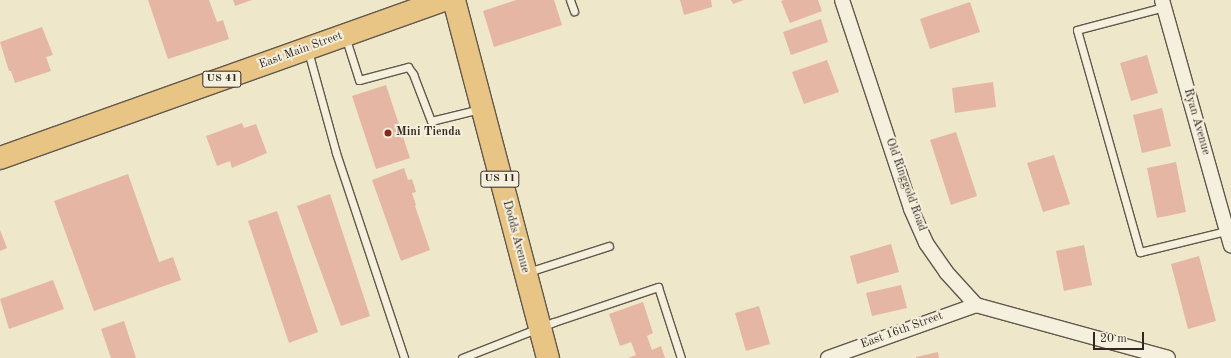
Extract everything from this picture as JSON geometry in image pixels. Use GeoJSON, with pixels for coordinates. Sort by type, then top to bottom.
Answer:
{"type":"FeatureCollection","features":[{"type":"Feature","properties":{"kind":"main road","name":"East Main Street"},"geometry":{"type":"LineString","coordinates":[[0,158],[443,0]]}},
{"type":"Feature","properties":{"kind":"main road","name":"Dodds Avenue"},"geometry":{"type":"LineString","coordinates":[[454,0],[524,273],[548,358]]}},
{"type":"Feature","properties":{"kind":"street","name":"Old Ringgold Road"},"geometry":{"type":"LineString","coordinates":[[842,0],[911,209],[926,243],[946,272],[976,304]]}},
{"type":"Feature","properties":{"kind":"street","name":"Ryan Avenue"},"geometry":{"type":"LineString","coordinates":[[1163,4],[1231,245]]}},
{"type":"Feature","properties":{"kind":"street","name":"East 16th Street"},"geometry":{"type":"LineString","coordinates":[[828,358],[976,304]]}},
{"type":"Feature","properties":{"kind":"street"},"geometry":{"type":"LineString","coordinates":[[976,304],[1168,358]]}},
{"type":"Feature","properties":{"kind":"lane"},"geometry":{"type":"LineString","coordinates":[[570,0],[574,10]]}},
{"type":"Feature","properties":{"kind":"lane"},"geometry":{"type":"LineString","coordinates":[[1163,4],[1077,30],[1140,252],[1226,231]]}},
{"type":"Feature","properties":{"kind":"lane"},"geometry":{"type":"LineString","coordinates":[[345,35],[359,80],[408,67],[413,74],[431,121],[482,108]]}},
{"type":"Feature","properties":{"kind":"lane"},"geometry":{"type":"LineString","coordinates":[[307,48],[336,153],[404,358]]}},
{"type":"Feature","properties":{"kind":"lane"},"geometry":{"type":"LineString","coordinates":[[524,273],[609,246]]}},
{"type":"Feature","properties":{"kind":"lane"},"geometry":{"type":"LineString","coordinates":[[462,358],[540,328],[658,287],[681,358]]}},
{"type":"Feature","properties":{"kind":"building"},"geometry":{"type":"Polygon","coordinates":[[[148,0],[209,0],[217,22],[223,20],[229,39],[168,59],[148,0]]]}},
{"type":"Feature","properties":{"kind":"building"},"geometry":{"type":"Polygon","coordinates":[[[233,0],[252,0],[235,6],[233,0]]]}},
{"type":"Feature","properties":{"kind":"building"},"geometry":{"type":"Polygon","coordinates":[[[516,0],[554,0],[562,25],[494,47],[483,11],[516,0]]]}},
{"type":"Feature","properties":{"kind":"building"},"geometry":{"type":"Polygon","coordinates":[[[680,0],[711,0],[712,7],[684,15],[680,0]]]}},
{"type":"Feature","properties":{"kind":"building"},"geometry":{"type":"Polygon","coordinates":[[[731,0],[744,0],[733,4],[731,0]]]}},
{"type":"Feature","properties":{"kind":"building"},"geometry":{"type":"Polygon","coordinates":[[[818,0],[822,11],[790,23],[781,1],[818,0]]]}},
{"type":"Feature","properties":{"kind":"building"},"geometry":{"type":"Polygon","coordinates":[[[970,2],[980,32],[930,49],[920,19],[970,2]]]}},
{"type":"Feature","properties":{"kind":"building"},"geometry":{"type":"Polygon","coordinates":[[[821,19],[828,42],[791,55],[783,32],[821,19]]]}},
{"type":"Feature","properties":{"kind":"building"},"geometry":{"type":"Polygon","coordinates":[[[42,27],[53,55],[46,57],[51,71],[15,83],[11,71],[9,71],[0,42],[42,27]]]}},
{"type":"Feature","properties":{"kind":"building"},"geometry":{"type":"Polygon","coordinates":[[[1147,55],[1158,93],[1131,101],[1120,63],[1147,55]]]}},
{"type":"Feature","properties":{"kind":"building"},"geometry":{"type":"Polygon","coordinates":[[[827,60],[839,92],[804,104],[792,72],[827,60]]]}},
{"type":"Feature","properties":{"kind":"building"},"geometry":{"type":"Polygon","coordinates":[[[993,82],[996,107],[955,113],[952,88],[993,82]]]}},
{"type":"Feature","properties":{"kind":"building"},"geometry":{"type":"Polygon","coordinates":[[[386,85],[410,158],[376,169],[352,96],[386,85]]]}},
{"type":"Feature","properties":{"kind":"building"},"geometry":{"type":"Polygon","coordinates":[[[1162,108],[1171,146],[1142,153],[1133,115],[1162,108]]]}},
{"type":"Feature","properties":{"kind":"building"},"geometry":{"type":"Polygon","coordinates":[[[242,123],[244,128],[256,124],[267,153],[232,168],[230,161],[217,166],[206,136],[242,123]]]}},
{"type":"Feature","properties":{"kind":"building"},"geometry":{"type":"Polygon","coordinates":[[[956,132],[977,196],[951,205],[930,140],[956,132]]]}},
{"type":"Feature","properties":{"kind":"building"},"geometry":{"type":"Polygon","coordinates":[[[1054,155],[1070,204],[1043,212],[1027,163],[1054,155]]]}},
{"type":"Feature","properties":{"kind":"building"},"geometry":{"type":"Polygon","coordinates":[[[1176,162],[1186,212],[1157,218],[1147,168],[1176,162]]]}},
{"type":"Feature","properties":{"kind":"building"},"geometry":{"type":"Polygon","coordinates":[[[404,168],[408,180],[412,179],[416,192],[412,193],[415,206],[430,250],[401,261],[372,180],[404,168]]]}},
{"type":"Feature","properties":{"kind":"building"},"geometry":{"type":"Polygon","coordinates":[[[128,174],[159,262],[173,257],[181,280],[94,311],[54,201],[128,174]]]}},
{"type":"Feature","properties":{"kind":"building"},"geometry":{"type":"Polygon","coordinates":[[[330,194],[370,316],[341,326],[297,206],[330,194]]]}},
{"type":"Feature","properties":{"kind":"building"},"geometry":{"type":"Polygon","coordinates":[[[277,211],[318,332],[289,343],[248,221],[277,211]]]}},
{"type":"Feature","properties":{"kind":"building"},"geometry":{"type":"Polygon","coordinates":[[[0,230],[7,248],[0,251],[0,230]]]}},
{"type":"Feature","properties":{"kind":"building"},"geometry":{"type":"Polygon","coordinates":[[[891,244],[899,272],[857,284],[850,256],[891,244]]]}},
{"type":"Feature","properties":{"kind":"building"},"geometry":{"type":"Polygon","coordinates":[[[1084,245],[1092,285],[1064,291],[1056,251],[1084,245]]]}},
{"type":"Feature","properties":{"kind":"building"},"geometry":{"type":"Polygon","coordinates":[[[1199,256],[1216,321],[1188,329],[1171,264],[1199,256]]]}},
{"type":"Feature","properties":{"kind":"building"},"geometry":{"type":"Polygon","coordinates":[[[53,280],[64,309],[9,329],[0,299],[53,280]]]}},
{"type":"Feature","properties":{"kind":"building"},"geometry":{"type":"Polygon","coordinates":[[[901,285],[907,308],[872,316],[866,293],[901,285]]]}},
{"type":"Feature","properties":{"kind":"building"},"geometry":{"type":"Polygon","coordinates":[[[643,302],[653,333],[647,336],[652,350],[661,346],[665,358],[628,358],[636,355],[631,342],[620,346],[609,314],[643,302]]]}},
{"type":"Feature","properties":{"kind":"building"},"geometry":{"type":"Polygon","coordinates":[[[759,306],[770,344],[746,351],[735,313],[759,306]]]}},
{"type":"Feature","properties":{"kind":"building"},"geometry":{"type":"Polygon","coordinates":[[[124,321],[136,358],[111,358],[101,329],[124,321]]]}},
{"type":"Feature","properties":{"kind":"building"},"geometry":{"type":"Polygon","coordinates":[[[938,352],[939,358],[916,358],[916,357],[938,352]]]}},
{"type":"Feature","properties":{"kind":"place","name":"Mini Tienda"},"geometry":{"type":"Point","coordinates":[388,133]}}]}
